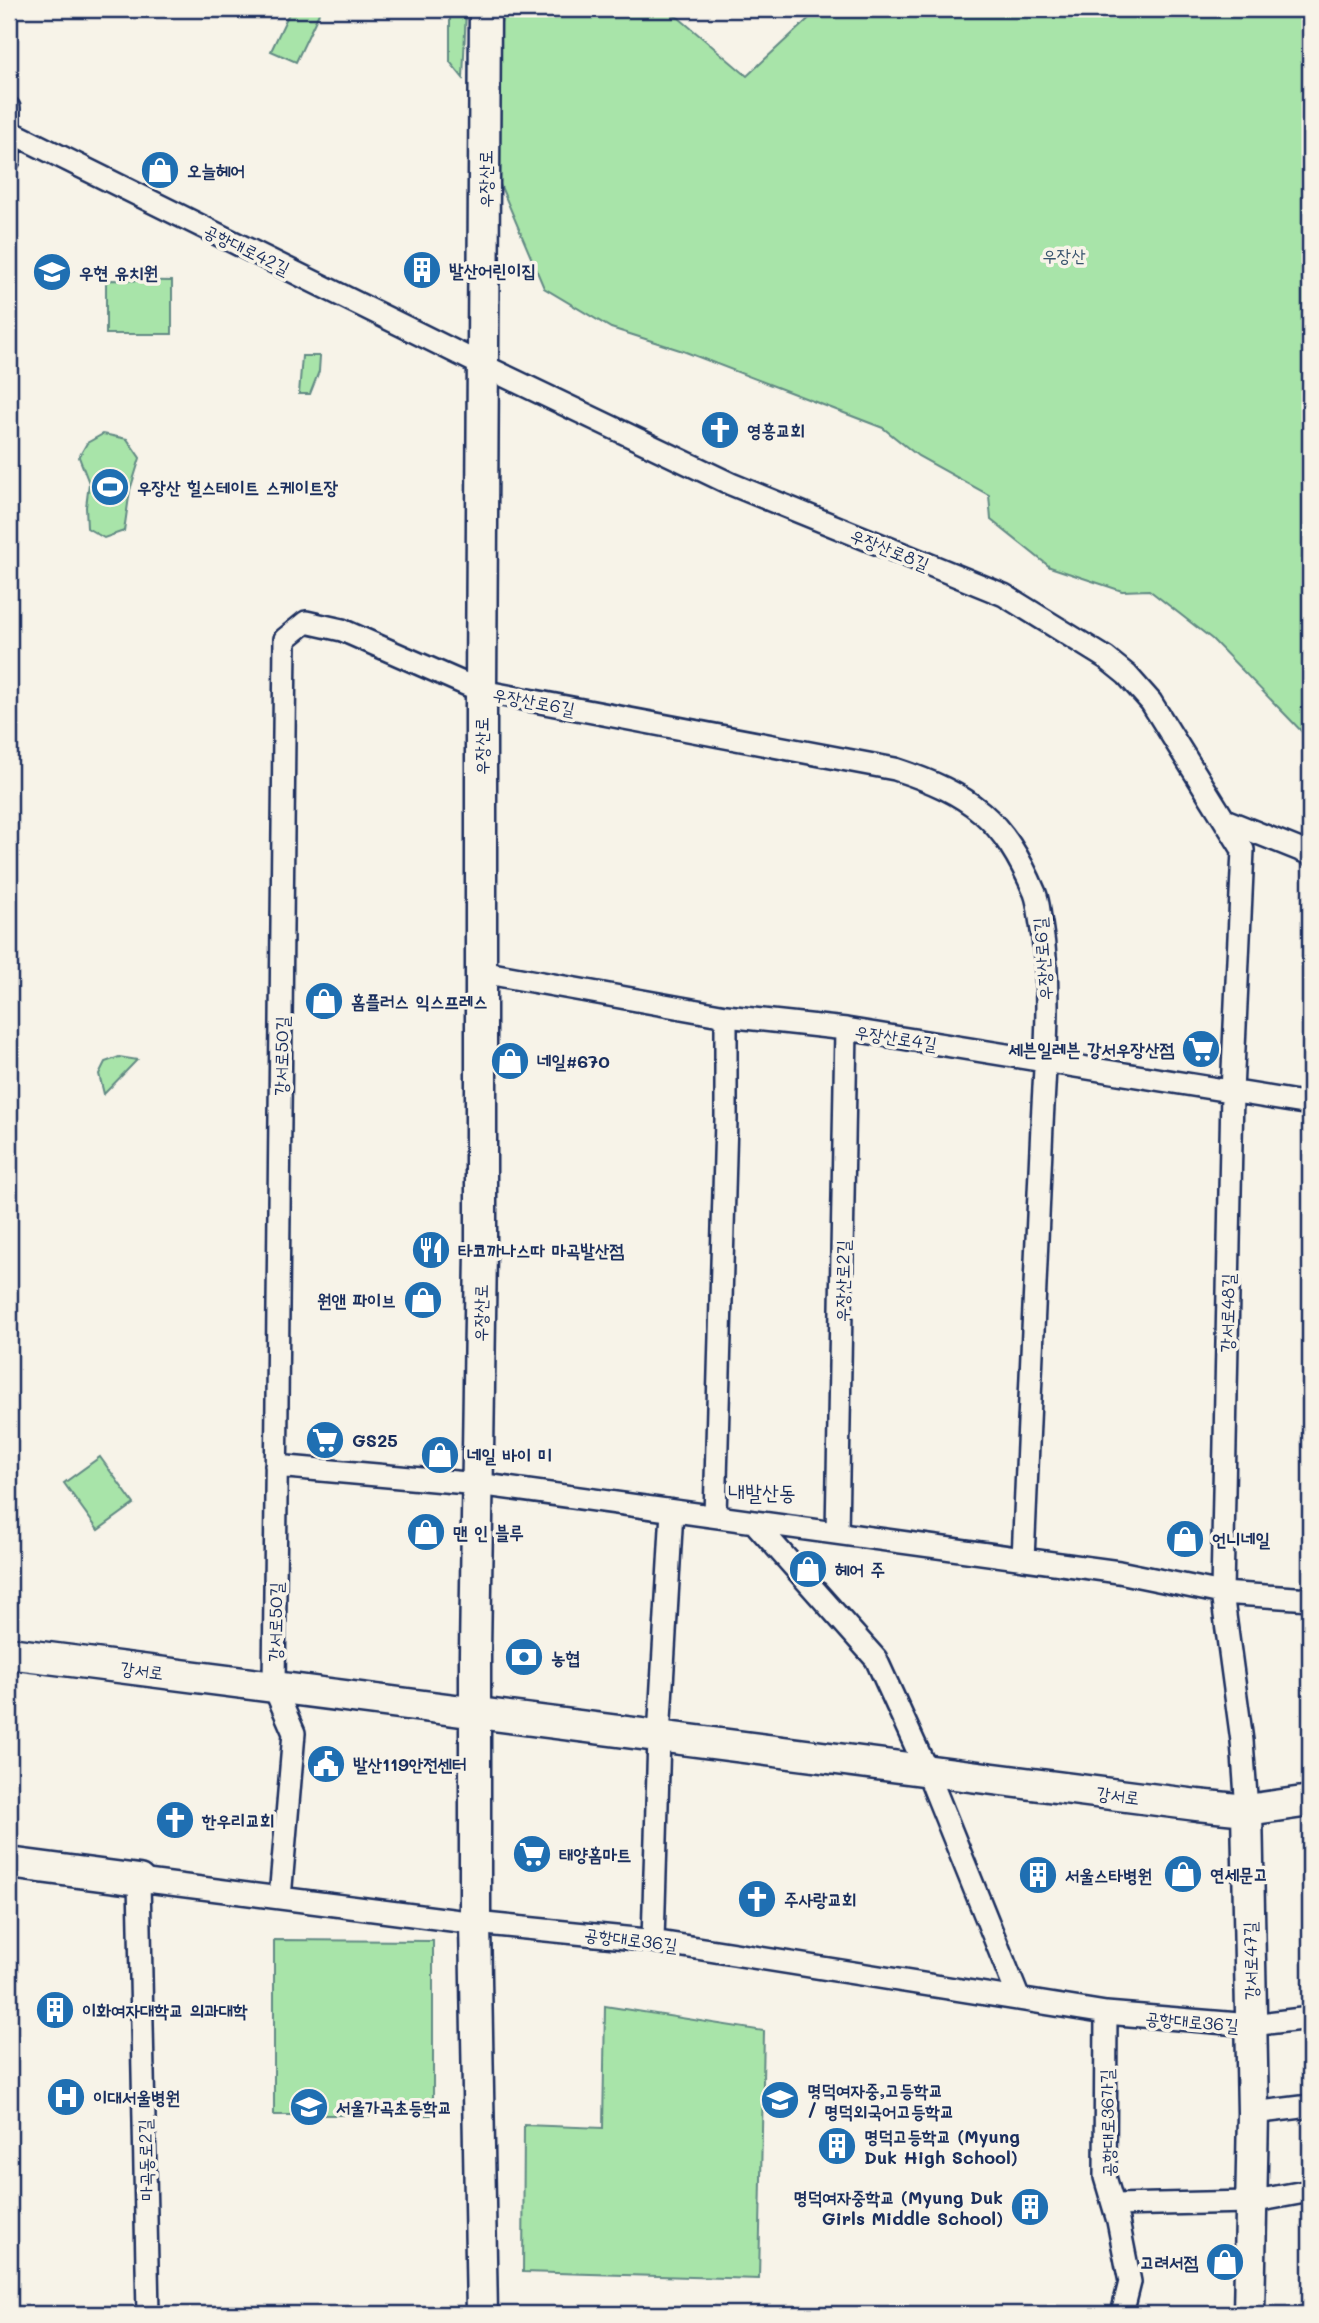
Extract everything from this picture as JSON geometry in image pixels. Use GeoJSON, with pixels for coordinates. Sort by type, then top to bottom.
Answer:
{"type":"FeatureCollection","features":[{"type":"Feature","properties":{"kind":"street","name":"우장산로"},"geometry":{"type":"LineString","coordinates":[[475,1714],[485,9]]}},
{"type":"Feature","properties":{"kind":"street"},"geometry":{"type":"LineString","coordinates":[[9,108],[9,160]]}},
{"type":"Feature","properties":{"kind":"street","name":"공항대로42길"},"geometry":{"type":"LineString","coordinates":[[9,131],[484,366]]}},
{"type":"Feature","properties":{"kind":"street","name":"우장산로8길"},"geometry":{"type":"LineString","coordinates":[[484,366],[731,484],[1004,595],[1106,658],[1127,676],[1151,702],[1225,820]]}},
{"type":"Feature","properties":{"kind":"street","name":"강서로50길"},"geometry":{"type":"LineString","coordinates":[[274,1687],[285,639],[306,622],[342,630],[481,691]]}},
{"type":"Feature","properties":{"kind":"street","name":"우장산로6길"},"geometry":{"type":"LineString","coordinates":[[481,691],[895,769],[929,780],[963,797],[995,822],[1036,896],[1044,941],[1045,1060],[1023,1559]]}},
{"type":"Feature","properties":{"kind":"street"},"geometry":{"type":"LineString","coordinates":[[1225,820],[1310,854]]}},
{"type":"Feature","properties":{"kind":"street","name":"강서로48길"},"geometry":{"type":"LineString","coordinates":[[1225,820],[1243,849],[1232,1092],[1222,1594],[1242,1741],[1247,1810]]}},
{"type":"Feature","properties":{"kind":"street","name":"우장산로4길"},"geometry":{"type":"LineString","coordinates":[[481,972],[726,1016],[846,1029],[1310,1104]]}},
{"type":"Feature","properties":{"kind":"street"},"geometry":{"type":"LineString","coordinates":[[715,1516],[726,1121],[726,1016]]}},
{"type":"Feature","properties":{"kind":"street","name":"우장산로2길"},"geometry":{"type":"LineString","coordinates":[[837,1533],[846,1029]]}},
{"type":"Feature","properties":{"kind":"street"},"geometry":{"type":"LineString","coordinates":[[276,1466],[478,1484],[1119,1572],[1222,1594],[1310,1599]]}},
{"type":"Feature","properties":{"kind":"street"},"geometry":{"type":"LineString","coordinates":[[653,1941],[659,1737],[672,1511]]}},
{"type":"Feature","properties":{"kind":"street"},"geometry":{"type":"LineString","coordinates":[[754,1522],[876,1659],[927,1771],[1019,1999]]}},
{"type":"Feature","properties":{"kind":"street","name":"강서로"},"geometry":{"type":"LineString","coordinates":[[9,1653],[1247,1810],[1310,1801]]}},
{"type":"Feature","properties":{"kind":"street"},"geometry":{"type":"LineString","coordinates":[[274,1687],[294,1733],[280,1898]]}},
{"type":"Feature","properties":{"kind":"street"},"geometry":{"type":"LineString","coordinates":[[475,1714],[475,1923],[482,2314]]}},
{"type":"Feature","properties":{"kind":"street","name":"강서로47길"},"geometry":{"type":"LineString","coordinates":[[1247,1810],[1253,2113],[1249,2314]]}},
{"type":"Feature","properties":{"kind":"street","name":"공항대로36길"},"geometry":{"type":"LineString","coordinates":[[9,1863],[475,1923],[653,1941],[1107,2013],[1251,2025],[1310,2018]]}},
{"type":"Feature","properties":{"kind":"street","name":"마곡동로2길"},"geometry":{"type":"LineString","coordinates":[[139,1880],[148,2314]]}},
{"type":"Feature","properties":{"kind":"street","name":"공항대로36가길"},"geometry":{"type":"LineString","coordinates":[[1107,2013],[1105,2177],[1114,2205],[1130,2281],[1122,2314]]}},
{"type":"Feature","properties":{"kind":"street"},"geometry":{"type":"LineString","coordinates":[[1253,2113],[1310,2106]]}},
{"type":"Feature","properties":{"kind":"street"},"geometry":{"type":"LineString","coordinates":[[1114,2205],[1250,2202],[1310,2191]]}},
{"type":"Feature","properties":{"kind":"green space"},"geometry":{"type":"Polygon","coordinates":[[[291,9],[321,9],[296,62],[271,51],[291,9]]]}},
{"type":"Feature","properties":{"kind":"green space"},"geometry":{"type":"Polygon","coordinates":[[[450,9],[466,9],[463,78],[450,62],[450,9]]]}},
{"type":"Feature","properties":{"kind":"green space","name":"우장산"},"geometry":{"type":"Polygon","coordinates":[[[504,9],[663,9],[679,18],[747,76],[819,9],[1310,9],[1310,740],[1212,639],[1149,590],[1122,591],[1050,567],[991,520],[989,495],[918,456],[883,428],[683,351],[611,328],[544,288],[499,182],[501,24],[504,9]]]}},
{"type":"Feature","properties":{"kind":"green space"},"geometry":{"type":"Polygon","coordinates":[[[106,280],[172,281],[172,334],[106,334],[106,280]]]}},
{"type":"Feature","properties":{"kind":"green space"},"geometry":{"type":"Polygon","coordinates":[[[302,356],[320,356],[319,371],[310,394],[299,394],[302,356]]]}},
{"type":"Feature","properties":{"kind":"green space","name":"우장산 힐스테이트 스케이트장"},"geometry":{"type":"Polygon","coordinates":[[[103,434],[127,439],[140,458],[130,490],[124,531],[104,538],[87,528],[89,483],[79,457],[87,443],[103,434]]]}},
{"type":"Feature","properties":{"kind":"green space"},"geometry":{"type":"Polygon","coordinates":[[[119,1057],[137,1060],[104,1094],[99,1074],[105,1062],[119,1057]]]}},
{"type":"Feature","properties":{"kind":"green space"},"geometry":{"type":"Polygon","coordinates":[[[100,1457],[134,1504],[98,1530],[64,1483],[100,1457]]]}},
{"type":"Feature","properties":{"kind":"green space"},"geometry":{"type":"Polygon","coordinates":[[[274,1940],[433,1941],[433,2115],[274,2115],[274,1940]]]}},
{"type":"Feature","properties":{"kind":"green space"},"geometry":{"type":"Polygon","coordinates":[[[605,2006],[764,2031],[759,2279],[523,2272],[524,2125],[603,2128],[605,2006]]]}},
{"type":"Feature","properties":{"kind":"place","name":"오늘헤어"},"geometry":{"type":"Point","coordinates":[160,170]}},
{"type":"Feature","properties":{"kind":"place","name":"발산어린이집"},"geometry":{"type":"Point","coordinates":[422,270]}},
{"type":"Feature","properties":{"kind":"place","name":"우현 유치원"},"geometry":{"type":"Point","coordinates":[52,272]}},
{"type":"Feature","properties":{"kind":"place","name":"영흥교회"},"geometry":{"type":"Point","coordinates":[720,430]}},
{"type":"Feature","properties":{"kind":"place","name":"우장산 힐스테이트 스케이트장"},"geometry":{"type":"Point","coordinates":[110,487]}},
{"type":"Feature","properties":{"kind":"place","name":"홈플러스 익스프레스"},"geometry":{"type":"Point","coordinates":[324,1001]}},
{"type":"Feature","properties":{"kind":"place","name":"세븐일레븐 강서우장산점"},"geometry":{"type":"Point","coordinates":[1201,1049]}},
{"type":"Feature","properties":{"kind":"place","name":"네일#670"},"geometry":{"type":"Point","coordinates":[510,1061]}},
{"type":"Feature","properties":{"kind":"place","name":"타코까나스따 마곡발산점"},"geometry":{"type":"Point","coordinates":[431,1250]}},
{"type":"Feature","properties":{"kind":"place","name":"원앤 파이브"},"geometry":{"type":"Point","coordinates":[423,1300]}},
{"type":"Feature","properties":{"kind":"place","name":"GS25"},"geometry":{"type":"Point","coordinates":[325,1440]}},
{"type":"Feature","properties":{"kind":"place","name":"네일 바이 미"},"geometry":{"type":"Point","coordinates":[440,1455]}},
{"type":"Feature","properties":{"kind":"place","name":"맨 인 블루"},"geometry":{"type":"Point","coordinates":[426,1532]}},
{"type":"Feature","properties":{"kind":"place","name":"언니네일"},"geometry":{"type":"Point","coordinates":[1185,1539]}},
{"type":"Feature","properties":{"kind":"place","name":"헤어 주"},"geometry":{"type":"Point","coordinates":[808,1569]}},
{"type":"Feature","properties":{"kind":"place","name":"농협"},"geometry":{"type":"Point","coordinates":[524,1657]}},
{"type":"Feature","properties":{"kind":"place","name":"발산119안전센터"},"geometry":{"type":"Point","coordinates":[326,1764]}},
{"type":"Feature","properties":{"kind":"place","name":"한우리교회"},"geometry":{"type":"Point","coordinates":[175,1820]}},
{"type":"Feature","properties":{"kind":"place","name":"태양홈마트"},"geometry":{"type":"Point","coordinates":[532,1854]}},
{"type":"Feature","properties":{"kind":"place","name":"연세문고"},"geometry":{"type":"Point","coordinates":[1183,1874]}},
{"type":"Feature","properties":{"kind":"place","name":"서울스타병원"},"geometry":{"type":"Point","coordinates":[1038,1875]}},
{"type":"Feature","properties":{"kind":"place","name":"주사랑교회"},"geometry":{"type":"Point","coordinates":[757,1899]}},
{"type":"Feature","properties":{"kind":"place","name":"이화여자대학교 의과대학"},"geometry":{"type":"Point","coordinates":[55,2010]}},
{"type":"Feature","properties":{"kind":"place","name":"이대서울병원"},"geometry":{"type":"Point","coordinates":[66,2097]}},
{"type":"Feature","properties":{"kind":"place","name":"명덕여자중,고등학교 / 명덕외국어고등학교"},"geometry":{"type":"Point","coordinates":[780,2100]}},
{"type":"Feature","properties":{"kind":"place","name":"서울가곡초등학교"},"geometry":{"type":"Point","coordinates":[309,2107]}},
{"type":"Feature","properties":{"kind":"place","name":"명덕고등학교 (Myung Duk High School)"},"geometry":{"type":"Point","coordinates":[837,2146]}},
{"type":"Feature","properties":{"kind":"place","name":"명덕여자중학교 (Myung Duk Girls Middle School)"},"geometry":{"type":"Point","coordinates":[1030,2207]}},
{"type":"Feature","properties":{"kind":"place","name":"고려서점"},"geometry":{"type":"Point","coordinates":[1225,2262]}},
{"type":"Feature","properties":{"kind":"district","name":"내발산동"},"geometry":{"type":"Point","coordinates":[762,1491]}}]}
